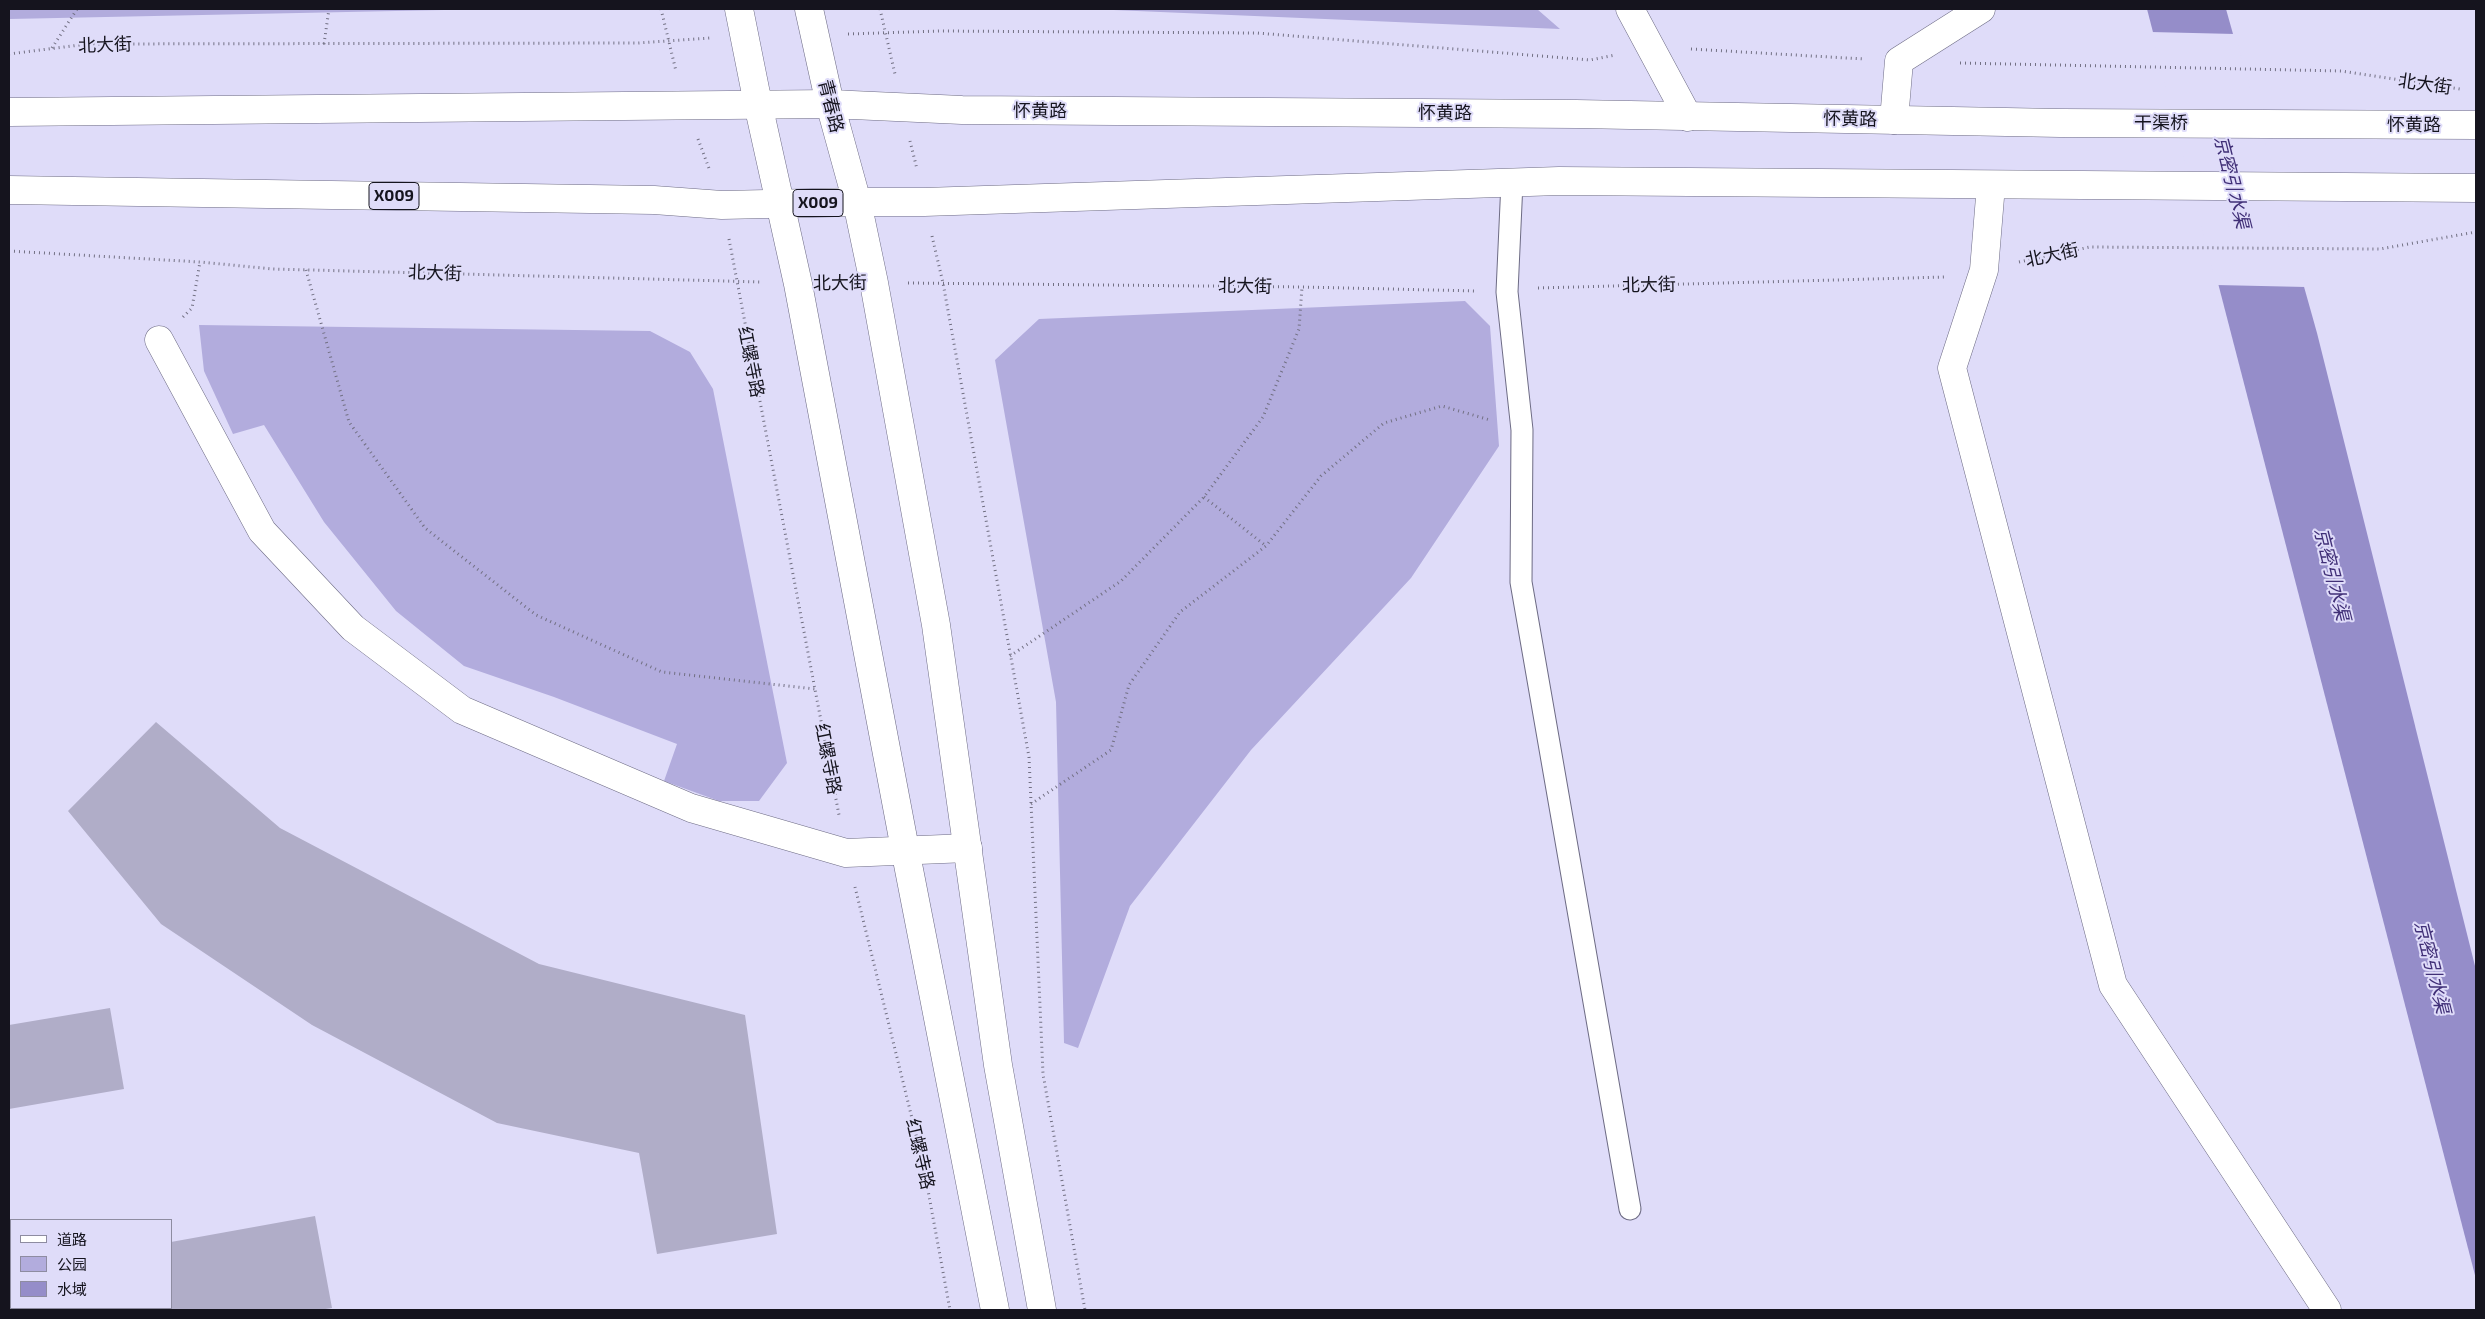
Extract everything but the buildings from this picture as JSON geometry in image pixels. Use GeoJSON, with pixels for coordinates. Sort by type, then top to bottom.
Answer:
{"type":"FeatureCollection","features":[{"type":"Feature","properties":{"kind":"main road"},"geometry":{"type":"LineString","coordinates":[[739,9],[779,203],[798,284],[995,1310]]}},
{"type":"Feature","properties":{"kind":"main road"},"geometry":{"type":"LineString","coordinates":[[1630,9],[1688,116]]}},
{"type":"Feature","properties":{"kind":"main road"},"geometry":{"type":"LineString","coordinates":[[1894,120],[1899,60],[1981,9]]}},
{"type":"Feature","properties":{"kind":"main road","name":"青春路"},"geometry":{"type":"LineString","coordinates":[[811,21],[830,104],[856,202]]}},
{"type":"Feature","properties":{"kind":"main road"},"geometry":{"type":"LineString","coordinates":[[9,112],[830,104]]}},
{"type":"Feature","properties":{"kind":"main road","name":"怀黄路"},"geometry":{"type":"LineString","coordinates":[[830,104],[962,110],[1688,116],[2060,123]]}},
{"type":"Feature","properties":{"kind":"main road","name":"干渠桥"},"geometry":{"type":"LineString","coordinates":[[2060,123],[2353,124]]}},
{"type":"Feature","properties":{"kind":"main road","name":"怀黄路"},"geometry":{"type":"LineString","coordinates":[[2353,124],[2476,125]]}},
{"type":"Feature","properties":{"kind":"main road","name":"X009"},"geometry":{"type":"LineString","coordinates":[[9,190],[644,200],[722,204],[924,202],[1559,181],[2476,188]]}},
{"type":"Feature","properties":{"kind":"main road"},"geometry":{"type":"LineString","coordinates":[[1991,185],[1984,270],[1952,368],[2113,985],[2327,1310]]}},
{"type":"Feature","properties":{"kind":"main road"},"geometry":{"type":"LineString","coordinates":[[856,202],[874,283],[936,625],[998,1065],[1042,1310]]}},
{"type":"Feature","properties":{"kind":"main road"},"geometry":{"type":"LineString","coordinates":[[160,340],[262,531],[353,628],[462,710],[691,808],[846,853],[905,849],[968,848]]}},
{"type":"Feature","properties":{"kind":"lane"},"geometry":{"type":"LineString","coordinates":[[1512,182],[1508,292],[1522,430],[1521,582],[1630,1209]]}},
{"type":"Feature","properties":{"kind":"path"},"geometry":{"type":"LineString","coordinates":[[52,48],[77,9]]}},
{"type":"Feature","properties":{"kind":"path"},"geometry":{"type":"LineString","coordinates":[[324,44],[328,9]]}},
{"type":"Feature","properties":{"kind":"path"},"geometry":{"type":"LineString","coordinates":[[811,21],[940,31],[1257,33],[1590,60],[1651,47],[1899,60]]}},
{"type":"Feature","properties":{"kind":"path","name":"北大街"},"geometry":{"type":"LineString","coordinates":[[9,54],[88,44],[638,43],[744,36]]}},
{"type":"Feature","properties":{"kind":"path","name":"北大街"},"geometry":{"type":"LineString","coordinates":[[1958,63],[2341,71],[2467,90]]}},
{"type":"Feature","properties":{"kind":"path"},"geometry":{"type":"LineString","coordinates":[[924,202],[942,283],[1029,757],[1043,1074],[1085,1310]]}},
{"type":"Feature","properties":{"kind":"path","name":"红螺寺路"},"geometry":{"type":"LineString","coordinates":[[722,204],[846,853],[923,1164],[950,1310]]}},
{"type":"Feature","properties":{"kind":"path","name":"北大街"},"geometry":{"type":"LineString","coordinates":[[874,283],[1302,287],[1508,292],[1545,287],[1936,279],[2090,247],[2380,249],[2476,232]]}},
{"type":"Feature","properties":{"kind":"path","name":"北大街"},"geometry":{"type":"LineString","coordinates":[[9,251],[200,262],[273,269],[738,280],[798,284]]}},
{"type":"Feature","properties":{"kind":"path"},"geometry":{"type":"LineString","coordinates":[[160,340],[192,308],[200,262]]}},
{"type":"Feature","properties":{"kind":"path"},"geometry":{"type":"LineString","coordinates":[[306,270],[349,422],[425,528],[536,615],[662,672],[815,689]]}},
{"type":"Feature","properties":{"kind":"path"},"geometry":{"type":"LineString","coordinates":[[1010,656],[1121,581],[1204,497],[1263,417],[1299,329],[1302,287]]}},
{"type":"Feature","properties":{"kind":"path"},"geometry":{"type":"LineString","coordinates":[[1031,804],[1111,750],[1129,685],[1180,612],[1266,546],[1321,476],[1384,423],[1442,406],[1522,430]]}},
{"type":"Feature","properties":{"kind":"path"},"geometry":{"type":"LineString","coordinates":[[1204,497],[1266,546]]}},
{"type":"Feature","properties":{"kind":"green space"},"geometry":{"type":"Polygon","coordinates":[[[9,9],[492,9],[9,19],[9,9]]]}},
{"type":"Feature","properties":{"kind":"green space"},"geometry":{"type":"Polygon","coordinates":[[[1090,9],[1537,9],[1560,29],[1090,9]]]}},
{"type":"Feature","properties":{"kind":"green space"},"geometry":{"type":"Polygon","coordinates":[[[1465,301],[1490,326],[1499,446],[1411,578],[1251,750],[1130,906],[1078,1048],[1064,1043],[1056,702],[995,360],[1039,319],[1465,301]]]}},
{"type":"Feature","properties":{"kind":"green space"},"geometry":{"type":"Polygon","coordinates":[[[199,325],[650,331],[690,352],[713,389],[787,763],[759,801],[719,801],[664,781],[677,744],[554,697],[464,666],[396,611],[324,522],[264,425],[233,434],[204,371],[199,325]]]}},
{"type":"Feature","properties":{"kind":"water","name":"京密引水渠"},"geometry":{"type":"Polygon","coordinates":[[[2147,9],[2226,9],[2317,333],[2476,970],[2476,1279],[2147,9]]]}},
{"type":"Feature","properties":{"kind":"pier"},"geometry":{"type":"Polygon","coordinates":[[[2151,32],[2235,34],[2306,287],[2216,285],[2151,32]]]}}]}
